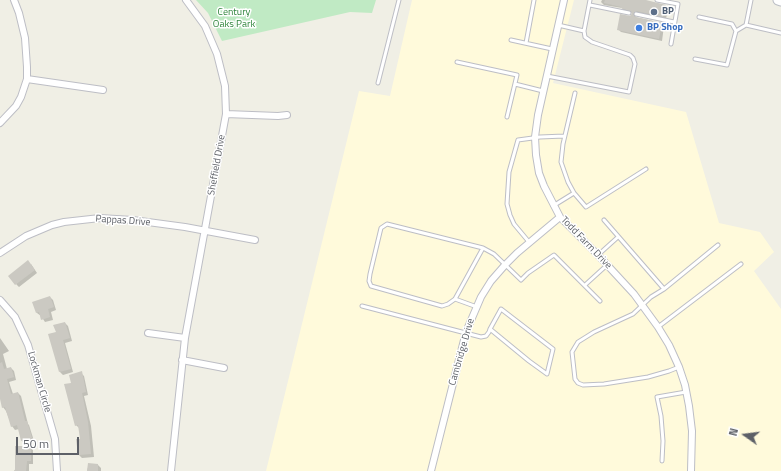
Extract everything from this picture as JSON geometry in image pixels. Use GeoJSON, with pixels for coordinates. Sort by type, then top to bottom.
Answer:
{"type":"FeatureCollection","features":[{"type":"Feature","properties":{"kind":"street"},"geometry":{"type":"LineString","coordinates":[[0,123],[16,106],[26,79],[27,54],[25,38],[14,0]]}},
{"type":"Feature","properties":{"kind":"street","name":"Sheffield Drive"},"geometry":{"type":"LineString","coordinates":[[172,471],[185,338],[226,114],[225,86],[217,54],[205,26],[186,0]]}},
{"type":"Feature","properties":{"kind":"street","name":"Todd Farm Drive"},"geometry":{"type":"LineString","coordinates":[[564,0],[543,91],[535,137],[539,173],[553,206],[560,217],[634,294],[658,326],[669,345],[679,367],[689,406],[692,431],[691,471]]}},
{"type":"Feature","properties":{"kind":"street"},"geometry":{"type":"LineString","coordinates":[[26,79],[103,90]]}},
{"type":"Feature","properties":{"kind":"street"},"geometry":{"type":"LineString","coordinates":[[226,114],[287,115]]}},
{"type":"Feature","properties":{"kind":"street","name":"Cambridge Drive"},"geometry":{"type":"LineString","coordinates":[[431,471],[466,332],[476,307],[491,281],[504,265],[560,217]]}},
{"type":"Feature","properties":{"kind":"street","name":"Pappas Drive"},"geometry":{"type":"LineString","coordinates":[[0,253],[26,236],[40,230],[64,222],[87,218],[122,219],[256,240]]}},
{"type":"Feature","properties":{"kind":"street","name":"Lockman Circle"},"geometry":{"type":"LineString","coordinates":[[0,300],[15,318],[28,345],[55,438],[57,471]]}},
{"type":"Feature","properties":{"kind":"street"},"geometry":{"type":"LineString","coordinates":[[148,333],[185,338]]}},
{"type":"Feature","properties":{"kind":"street"},"geometry":{"type":"LineString","coordinates":[[182,360],[224,368]]}},
{"type":"Feature","properties":{"kind":"lane"},"geometry":{"type":"LineString","coordinates":[[378,82],[399,0]]}},
{"type":"Feature","properties":{"kind":"lane"},"geometry":{"type":"LineString","coordinates":[[526,43],[534,0]]}},
{"type":"Feature","properties":{"kind":"lane"},"geometry":{"type":"LineString","coordinates":[[547,76],[629,92],[635,64],[633,58],[592,42],[585,37],[584,31],[590,0]]}},
{"type":"Feature","properties":{"kind":"lane"},"geometry":{"type":"LineString","coordinates":[[657,0],[678,4],[670,44]]}},
{"type":"Feature","properties":{"kind":"lane"},"geometry":{"type":"LineString","coordinates":[[746,25],[751,0]]}},
{"type":"Feature","properties":{"kind":"lane"},"geometry":{"type":"LineString","coordinates":[[590,5],[629,13]]}},
{"type":"Feature","properties":{"kind":"lane"},"geometry":{"type":"LineString","coordinates":[[636,14],[674,22]]}},
{"type":"Feature","properties":{"kind":"lane"},"geometry":{"type":"LineString","coordinates":[[699,16],[732,24],[736,31]]}},
{"type":"Feature","properties":{"kind":"lane"},"geometry":{"type":"LineString","coordinates":[[558,25],[584,31]]}},
{"type":"Feature","properties":{"kind":"lane"},"geometry":{"type":"LineString","coordinates":[[695,59],[727,65],[736,31],[746,25],[781,33]]}},
{"type":"Feature","properties":{"kind":"lane"},"geometry":{"type":"LineString","coordinates":[[511,40],[552,49]]}},
{"type":"Feature","properties":{"kind":"lane"},"geometry":{"type":"LineString","coordinates":[[456,62],[517,75],[507,117]]}},
{"type":"Feature","properties":{"kind":"lane"},"geometry":{"type":"LineString","coordinates":[[515,84],[543,91]]}},
{"type":"Feature","properties":{"kind":"lane"},"geometry":{"type":"LineString","coordinates":[[575,94],[564,136],[561,162],[563,171],[574,193],[586,207],[646,169]]}},
{"type":"Feature","properties":{"kind":"lane"},"geometry":{"type":"LineString","coordinates":[[529,242],[514,224],[507,204],[509,172],[518,140],[535,137],[564,136]]}},
{"type":"Feature","properties":{"kind":"lane"},"geometry":{"type":"LineString","coordinates":[[553,206],[574,193]]}},
{"type":"Feature","properties":{"kind":"lane"},"geometry":{"type":"LineString","coordinates":[[604,220],[664,289]]}},
{"type":"Feature","properties":{"kind":"lane"},"geometry":{"type":"LineString","coordinates":[[483,248],[455,300],[442,306],[371,286],[369,281],[381,228],[387,224],[483,248],[494,254],[520,280],[554,255],[600,301]]}},
{"type":"Feature","properties":{"kind":"lane"},"geometry":{"type":"LineString","coordinates":[[598,255],[618,236]]}},
{"type":"Feature","properties":{"kind":"lane"},"geometry":{"type":"LineString","coordinates":[[679,367],[648,377],[604,384],[583,385],[578,383],[575,379],[572,352],[578,342],[594,332],[636,312],[642,305],[718,245]]}},
{"type":"Feature","properties":{"kind":"lane"},"geometry":{"type":"LineString","coordinates":[[658,326],[741,264]]}},
{"type":"Feature","properties":{"kind":"lane"},"geometry":{"type":"LineString","coordinates":[[585,285],[607,265]]}},
{"type":"Feature","properties":{"kind":"lane"},"geometry":{"type":"LineString","coordinates":[[455,300],[476,307]]}},
{"type":"Feature","properties":{"kind":"lane"},"geometry":{"type":"LineString","coordinates":[[362,306],[482,336],[486,336],[501,308],[553,349],[547,374],[490,329]]}},
{"type":"Feature","properties":{"kind":"lane"},"geometry":{"type":"LineString","coordinates":[[662,462],[661,416],[657,397],[686,392]]}},
{"type":"Feature","properties":{"kind":"shaded area"},"geometry":{"type":"Polygon","coordinates":[[[412,0],[574,0],[553,83],[686,112],[719,223],[760,232],[774,252],[754,271],[781,309],[781,471],[266,471],[359,91],[390,96],[412,0]]]}},
{"type":"Feature","properties":{"kind":"green space","name":"Century Oaks Park"},"geometry":{"type":"Polygon","coordinates":[[[196,0],[376,0],[372,13],[350,12],[222,41],[208,13],[196,0]]]}},
{"type":"Feature","properties":{"kind":"building"},"geometry":{"type":"Polygon","coordinates":[[[605,0],[646,0],[666,5],[663,17],[637,11],[633,14],[635,17],[662,23],[659,39],[617,30],[620,14],[630,16],[632,12],[621,7],[604,3],[605,0]]]}},
{"type":"Feature","properties":{"kind":"building"},"geometry":{"type":"Polygon","coordinates":[[[28,260],[35,270],[15,285],[8,276],[28,260]]]}},
{"type":"Feature","properties":{"kind":"building"},"geometry":{"type":"Polygon","coordinates":[[[50,296],[54,307],[48,309],[50,317],[41,320],[39,312],[36,313],[32,302],[50,296]]]}},
{"type":"Feature","properties":{"kind":"building"},"geometry":{"type":"Polygon","coordinates":[[[65,322],[70,338],[63,340],[71,369],[59,372],[48,334],[56,332],[53,325],[65,322]]]}},
{"type":"Feature","properties":{"kind":"building"},"geometry":{"type":"Polygon","coordinates":[[[2,362],[4,369],[11,367],[14,377],[7,379],[11,394],[18,392],[25,421],[27,421],[32,438],[21,441],[17,425],[11,427],[5,407],[2,408],[0,399],[0,363],[2,362]]]}},
{"type":"Feature","properties":{"kind":"building"},"geometry":{"type":"Polygon","coordinates":[[[82,371],[86,392],[82,393],[88,422],[91,454],[78,455],[76,439],[80,439],[78,425],[75,426],[64,384],[71,383],[69,375],[82,371]]]}},
{"type":"Feature","properties":{"kind":"building"},"geometry":{"type":"Polygon","coordinates":[[[15,446],[31,446],[31,461],[27,461],[26,471],[15,471],[15,446]]]}},
{"type":"Feature","properties":{"kind":"building"},"geometry":{"type":"Polygon","coordinates":[[[88,463],[98,464],[98,471],[87,471],[88,463]]]}},
{"type":"Feature","properties":{"kind":"place","name":"BP"},"geometry":{"type":"Point","coordinates":[654,12]}},
{"type":"Feature","properties":{"kind":"place","name":"BP Shop"},"geometry":{"type":"Point","coordinates":[639,28]}}]}
